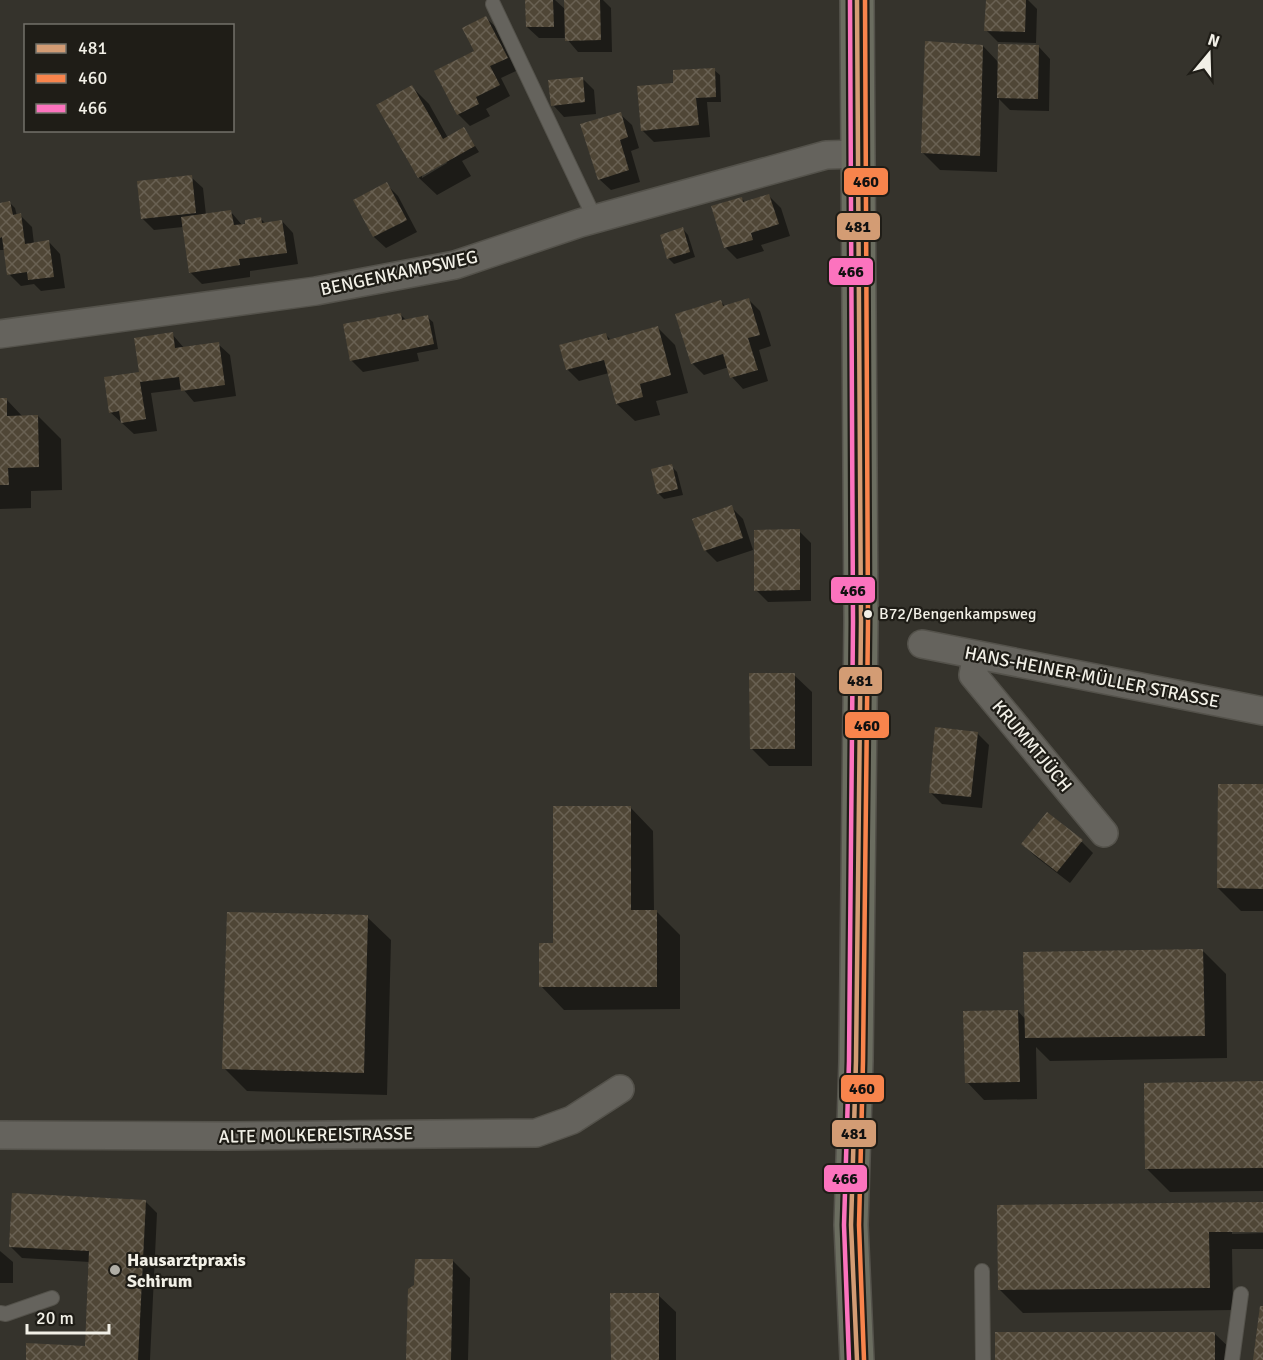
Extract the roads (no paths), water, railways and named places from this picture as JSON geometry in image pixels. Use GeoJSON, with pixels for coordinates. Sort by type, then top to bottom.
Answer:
{"type":"FeatureCollection","features":[{"type":"Feature","properties":{"kind":"main road"},"geometry":{"type":"LineString","coordinates":[[857,0],[861,633],[856,1061],[851,1225],[857,1360]]}},
{"type":"Feature","properties":{"kind":"street","name":"BENGENKAMPSWEG"},"geometry":{"type":"LineString","coordinates":[[0,334],[316,291],[454,265],[595,219],[826,155],[858,154]]}},
{"type":"Feature","properties":{"kind":"street","name":"HANS-HEINER-MÜLLER STRASSE"},"geometry":{"type":"LineString","coordinates":[[922,644],[1263,711]]}},
{"type":"Feature","properties":{"kind":"street","name":"KRUMMTJÜCH"},"geometry":{"type":"LineString","coordinates":[[977,655],[973,675],[1104,833]]}},
{"type":"Feature","properties":{"kind":"street","name":"ALTE MOLKEREISTRASSE"},"geometry":{"type":"LineString","coordinates":[[0,1135],[225,1136],[537,1132],[572,1120],[620,1089]]}},
{"type":"Feature","properties":{"kind":"lane"},"geometry":{"type":"LineString","coordinates":[[494,4],[595,219]]}},
{"type":"Feature","properties":{"kind":"lane"},"geometry":{"type":"LineString","coordinates":[[981,1271],[982,1360]]}},
{"type":"Feature","properties":{"kind":"lane"},"geometry":{"type":"LineString","coordinates":[[1232,1360],[1241,1294]]}},
{"type":"Feature","properties":{"kind":"lane"},"geometry":{"type":"LineString","coordinates":[[0,1313],[6,1314],[52,1298]]}},
{"type":"Feature","properties":{"kind":"place","name":"B72/Bengenkampsweg"},"geometry":{"type":"Point","coordinates":[868,614]}},
{"type":"Feature","properties":{"kind":"place","name":"Hausarztpraxis Schirum"},"geometry":{"type":"Point","coordinates":[115,1270]}}]}
